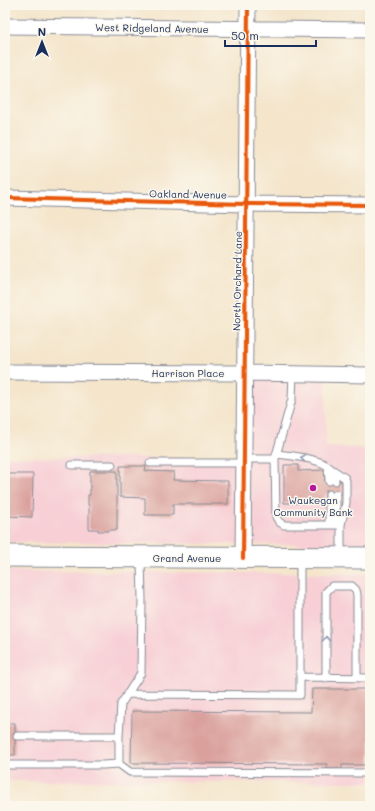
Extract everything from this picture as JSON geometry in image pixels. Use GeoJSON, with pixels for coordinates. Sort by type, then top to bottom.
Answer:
{"type":"FeatureCollection","features":[{"type":"Feature","properties":{"kind":"main road","name":"Grand Avenue"},"geometry":{"type":"LineString","coordinates":[[5,556],[141,558],[370,558]]}},
{"type":"Feature","properties":{"kind":"street","name":"North Orchard Lane"},"geometry":{"type":"LineString","coordinates":[[243,558],[248,5]]}},
{"type":"Feature","properties":{"kind":"street","name":"West Ridgeland Avenue"},"geometry":{"type":"LineString","coordinates":[[5,26],[370,30]]}},
{"type":"Feature","properties":{"kind":"street","name":"Oakland Avenue"},"geometry":{"type":"LineString","coordinates":[[5,198],[246,204],[370,205]]}},
{"type":"Feature","properties":{"kind":"street","name":"Harrison Place"},"geometry":{"type":"LineString","coordinates":[[5,372],[370,375]]}},
{"type":"Feature","properties":{"kind":"lane"},"geometry":{"type":"LineString","coordinates":[[293,374],[292,399],[275,456],[276,517],[279,522],[284,525],[335,525]]}},
{"type":"Feature","properties":{"kind":"lane"},"geometry":{"type":"LineString","coordinates":[[150,463],[244,461],[275,456],[305,458],[321,462],[345,478],[346,481],[346,503],[335,525]]}},
{"type":"Feature","properties":{"kind":"lane"},"geometry":{"type":"LineString","coordinates":[[72,465],[112,465]]}},
{"type":"Feature","properties":{"kind":"lane"},"geometry":{"type":"LineString","coordinates":[[331,469],[336,476],[332,480]]}},
{"type":"Feature","properties":{"kind":"lane"},"geometry":{"type":"LineString","coordinates":[[332,494],[335,525],[341,558]]}},
{"type":"Feature","properties":{"kind":"lane"},"geometry":{"type":"LineString","coordinates":[[119,764],[121,704],[140,673],[142,599],[141,558]]}},
{"type":"Feature","properties":{"kind":"lane"},"geometry":{"type":"LineString","coordinates":[[127,694],[300,695],[300,558]]}},
{"type":"Feature","properties":{"kind":"lane"},"geometry":{"type":"LineString","coordinates":[[326,678],[326,592],[332,586],[352,586],[356,590],[357,678]]}},
{"type":"Feature","properties":{"kind":"lane"},"geometry":{"type":"LineString","coordinates":[[301,677],[370,678]]}},
{"type":"Feature","properties":{"kind":"lane"},"geometry":{"type":"LineString","coordinates":[[18,736],[119,736]]}},
{"type":"Feature","properties":{"kind":"lane"},"geometry":{"type":"LineString","coordinates":[[8,765],[119,764],[130,772],[370,773]]}},
{"type":"Feature","properties":{"kind":"shaded area"},"geometry":{"type":"Polygon","coordinates":[[[242,375],[326,375],[326,447],[370,448],[370,545],[5,542],[5,457],[240,458],[242,375]]]}},
{"type":"Feature","properties":{"kind":"shaded area"},"geometry":{"type":"Polygon","coordinates":[[[5,571],[370,574],[370,782],[5,781],[5,571]]]}},
{"type":"Feature","properties":{"kind":"building","name":"Waukegan Community Bank"},"geometry":{"type":"Polygon","coordinates":[[[284,465],[298,465],[298,471],[325,470],[325,481],[342,481],[342,494],[325,494],[325,503],[284,503],[284,465]]]}},
{"type":"Feature","properties":{"kind":"building"},"geometry":{"type":"Polygon","coordinates":[[[120,466],[146,466],[145,471],[174,472],[173,480],[228,481],[228,504],[173,504],[173,515],[145,515],[145,498],[120,497],[120,466]]]}},
{"type":"Feature","properties":{"kind":"building"},"geometry":{"type":"Polygon","coordinates":[[[90,471],[117,471],[117,530],[98,531],[98,529],[89,529],[88,495],[90,495],[90,471]]]}},
{"type":"Feature","properties":{"kind":"building"},"geometry":{"type":"Polygon","coordinates":[[[5,474],[33,474],[32,517],[5,516],[5,474]]]}},
{"type":"Feature","properties":{"kind":"building"},"geometry":{"type":"Polygon","coordinates":[[[312,689],[370,689],[370,765],[342,765],[342,769],[327,769],[327,764],[131,763],[132,711],[311,712],[312,689]]]}},
{"type":"Feature","properties":{"kind":"building"},"geometry":{"type":"Polygon","coordinates":[[[5,723],[15,723],[15,755],[5,755],[5,723]]]}},
{"type":"Feature","properties":{"kind":"cycle path"},"geometry":{"type":"LineString","coordinates":[[243,558],[248,5]]}},
{"type":"Feature","properties":{"kind":"cycle path"},"geometry":{"type":"LineString","coordinates":[[5,198],[246,204],[370,205]]}},
{"type":"Feature","properties":{"kind":"place","name":"Waukegan Community Bank"},"geometry":{"type":"Point","coordinates":[313,488]}}]}
